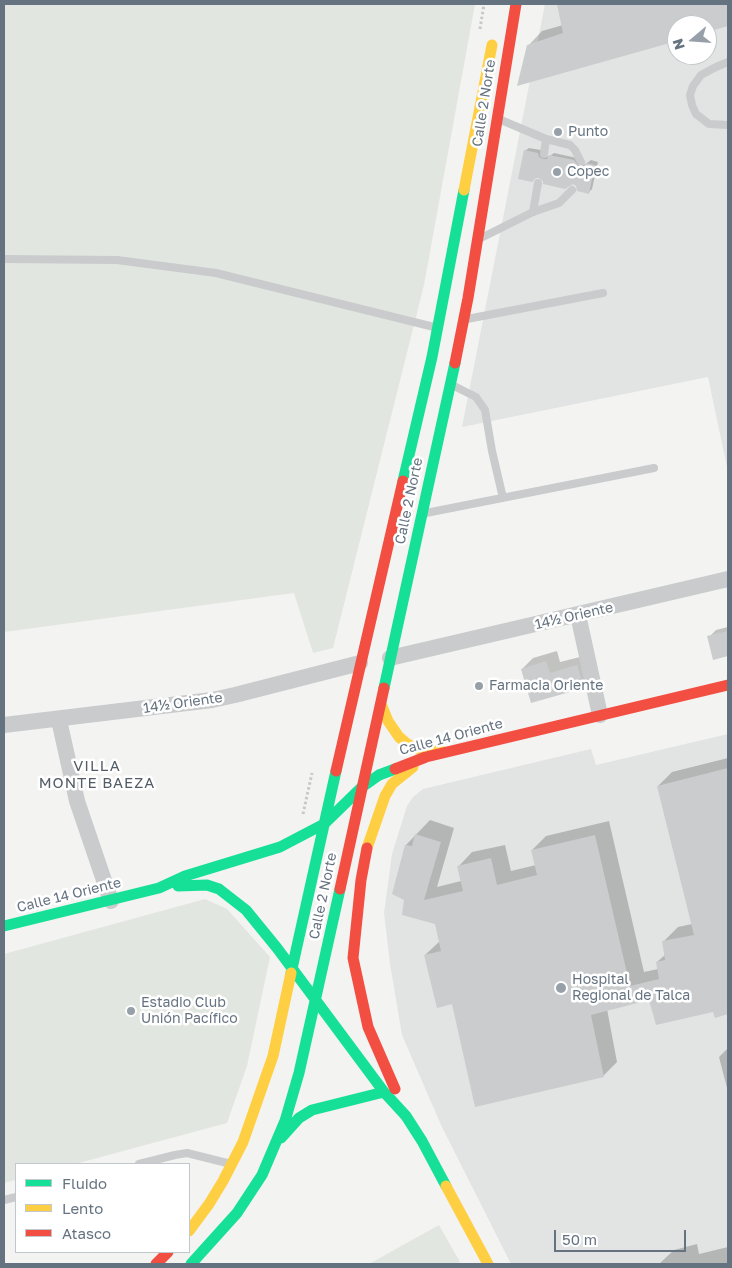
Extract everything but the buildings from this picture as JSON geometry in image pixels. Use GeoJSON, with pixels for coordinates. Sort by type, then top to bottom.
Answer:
{"type":"FeatureCollection","features":[{"type":"Feature","properties":{"kind":"main road","name":"Calle 2 Norte"},"geometry":{"type":"LineString","coordinates":[[191,1264],[237,1213],[262,1174],[285,1121],[297,1080],[316,1001],[450,384],[477,241],[516,4]]}},
{"type":"Feature","properties":{"kind":"main road","name":"Calle 2 Norte"},"geometry":{"type":"LineString","coordinates":[[190,1230],[223,1181],[243,1142],[264,1084],[280,1028],[360,663],[438,328],[494,33]]}},
{"type":"Feature","properties":{"kind":"main road","name":"Calle 14 Oriente"},"geometry":{"type":"LineString","coordinates":[[4,926],[159,888],[185,876],[280,847],[324,824],[362,787],[386,771],[426,757],[728,685]]}},
{"type":"Feature","properties":{"kind":"main road"},"geometry":{"type":"LineString","coordinates":[[381,704],[388,721],[406,744],[417,749],[444,752]]}},
{"type":"Feature","properties":{"kind":"main road"},"geometry":{"type":"LineString","coordinates":[[426,757],[392,784],[385,796],[368,844],[361,880],[353,958],[368,1027],[406,1116],[422,1141],[488,1264]]}},
{"type":"Feature","properties":{"kind":"main road"},"geometry":{"type":"LineString","coordinates":[[159,888],[206,885],[219,889],[246,910],[278,948],[292,970],[384,1092],[406,1116]]}},
{"type":"Feature","properties":{"kind":"main road"},"geometry":{"type":"LineString","coordinates":[[276,1143],[299,1118],[312,1110],[384,1092]]}},
{"type":"Feature","properties":{"kind":"main road"},"geometry":{"type":"LineString","coordinates":[[156,1264],[167,1253]]}},
{"type":"Feature","properties":{"kind":"street","name":"14½ Oriente"},"geometry":{"type":"LineString","coordinates":[[390,658],[728,579]]}},
{"type":"Feature","properties":{"kind":"street"},"geometry":{"type":"LineString","coordinates":[[578,615],[600,715]]}},
{"type":"Feature","properties":{"kind":"street","name":"14½ Oriente"},"geometry":{"type":"LineString","coordinates":[[4,726],[235,696],[360,663]]}},
{"type":"Feature","properties":{"kind":"street"},"geometry":{"type":"LineString","coordinates":[[59,720],[77,801],[111,901]]}},
{"type":"Feature","properties":{"kind":"lane"},"geometry":{"type":"LineString","coordinates":[[728,62],[702,75],[693,86],[690,95],[696,114],[708,124],[728,125]]}},
{"type":"Feature","properties":{"kind":"lane"},"geometry":{"type":"LineString","coordinates":[[497,118],[546,139],[570,145],[581,162]]}},
{"type":"Feature","properties":{"kind":"lane"},"geometry":{"type":"LineString","coordinates":[[544,154],[546,139]]}},
{"type":"Feature","properties":{"kind":"lane"},"geometry":{"type":"LineString","coordinates":[[534,212],[538,183]]}},
{"type":"Feature","properties":{"kind":"lane"},"geometry":{"type":"LineString","coordinates":[[477,241],[534,212],[559,203],[572,190]]}},
{"type":"Feature","properties":{"kind":"lane"},"geometry":{"type":"LineString","coordinates":[[4,259],[117,260],[216,273],[438,328]]}},
{"type":"Feature","properties":{"kind":"lane"},"geometry":{"type":"LineString","coordinates":[[463,320],[603,293]]}},
{"type":"Feature","properties":{"kind":"lane"},"geometry":{"type":"LineString","coordinates":[[450,384],[476,397],[485,410],[503,498]]}},
{"type":"Feature","properties":{"kind":"lane"},"geometry":{"type":"LineString","coordinates":[[422,514],[654,468]]}},
{"type":"Feature","properties":{"kind":"lane"},"geometry":{"type":"LineString","coordinates":[[143,1163],[187,1153],[231,1165]]}},
{"type":"Feature","properties":{"kind":"shaded area"},"geometry":{"type":"Polygon","coordinates":[[[4,4],[475,4],[424,285],[333,648],[313,653],[294,593],[4,632],[4,4]]]}},
{"type":"Feature","properties":{"kind":"shaded area"},"geometry":{"type":"Polygon","coordinates":[[[545,4],[728,4],[728,472],[708,377],[462,427],[545,4]]]}},
{"type":"Feature","properties":{"kind":"shaded area","name":"Hospital Regional de Talca"},"geometry":{"type":"Polygon","coordinates":[[[728,734],[728,1264],[511,1264],[441,1125],[402,1035],[390,964],[384,913],[392,854],[407,806],[413,797],[423,789],[591,749],[596,765],[728,734]]]}},
{"type":"Feature","properties":{"kind":"shaded area","name":"Estadio Club Unión Pacífico"},"geometry":{"type":"Polygon","coordinates":[[[205,899],[227,909],[270,957],[247,1066],[227,1123],[79,1163],[15,1163],[15,1180],[4,1183],[4,954],[205,899]]]}},
{"type":"Feature","properties":{"kind":"shaded area"},"geometry":{"type":"Polygon","coordinates":[[[439,1225],[460,1262],[456,1264],[369,1264],[439,1225]]]}},
{"type":"Feature","properties":{"kind":"traffic: fast"},"geometry":{"type":"LineString","coordinates":[[403,481],[432,357],[464,190]]}},
{"type":"Feature","properties":{"kind":"traffic: fast"},"geometry":{"type":"LineString","coordinates":[[384,688],[455,363]]}},
{"type":"Feature","properties":{"kind":"traffic: fast"},"geometry":{"type":"LineString","coordinates":[[4,926],[159,888],[185,876],[280,847],[324,824],[362,787],[379,775],[395,769]]}},
{"type":"Feature","properties":{"kind":"traffic: fast"},"geometry":{"type":"LineString","coordinates":[[291,973],[336,771]]}},
{"type":"Feature","properties":{"kind":"traffic: fast"},"geometry":{"type":"LineString","coordinates":[[178,886],[207,885],[219,889],[246,910],[277,948],[384,1092],[406,1116],[446,1186]]}},
{"type":"Feature","properties":{"kind":"traffic: fast"},"geometry":{"type":"LineString","coordinates":[[191,1264],[237,1213],[262,1175],[285,1121],[299,1073],[340,889]]}},
{"type":"Feature","properties":{"kind":"traffic: fast"},"geometry":{"type":"LineString","coordinates":[[281,1138],[299,1118],[312,1110],[384,1092]]}},
{"type":"Feature","properties":{"kind":"traffic: slow"},"geometry":{"type":"LineString","coordinates":[[464,190],[492,45]]}},
{"type":"Feature","properties":{"kind":"traffic: slow"},"geometry":{"type":"LineString","coordinates":[[381,704],[388,721],[399,737],[406,743],[417,749],[444,752]]}},
{"type":"Feature","properties":{"kind":"traffic: slow"},"geometry":{"type":"LineString","coordinates":[[367,848],[385,796],[392,784],[413,767]]}},
{"type":"Feature","properties":{"kind":"traffic: slow"},"geometry":{"type":"LineString","coordinates":[[190,1230],[223,1181],[243,1142],[273,1056],[291,973]]}},
{"type":"Feature","properties":{"kind":"traffic: slow"},"geometry":{"type":"LineString","coordinates":[[446,1186],[488,1264]]}},
{"type":"Feature","properties":{"kind":"traffic: jam"},"geometry":{"type":"LineString","coordinates":[[455,363],[468,298],[516,4]]}},
{"type":"Feature","properties":{"kind":"traffic: jam"},"geometry":{"type":"LineString","coordinates":[[336,771],[403,481]]}},
{"type":"Feature","properties":{"kind":"traffic: jam"},"geometry":{"type":"LineString","coordinates":[[395,769],[426,757],[728,685]]}},
{"type":"Feature","properties":{"kind":"traffic: jam"},"geometry":{"type":"LineString","coordinates":[[340,889],[384,688]]}},
{"type":"Feature","properties":{"kind":"traffic: jam"},"geometry":{"type":"LineString","coordinates":[[367,848],[361,880],[353,958],[368,1027],[395,1089]]}},
{"type":"Feature","properties":{"kind":"traffic: jam"},"geometry":{"type":"LineString","coordinates":[[156,1264],[167,1253]]}},
{"type":"Feature","properties":{"kind":"place","name":"Punto"},"geometry":{"type":"Point","coordinates":[558,132]}},
{"type":"Feature","properties":{"kind":"place","name":"Copec"},"geometry":{"type":"Point","coordinates":[557,172]}},
{"type":"Feature","properties":{"kind":"place","name":"Farmacia Oriente"},"geometry":{"type":"Point","coordinates":[479,686]}},
{"type":"Feature","properties":{"kind":"place","name":"Hospital Regional de Talca"},"geometry":{"type":"Point","coordinates":[561,988]}},
{"type":"Feature","properties":{"kind":"place","name":"Estadio Club Unión Pacífico"},"geometry":{"type":"Point","coordinates":[131,1011]}},
{"type":"Feature","properties":{"kind":"district","name":"VILLA MONTE BAEZA"},"geometry":{"type":"Point","coordinates":[97,774]}}]}
